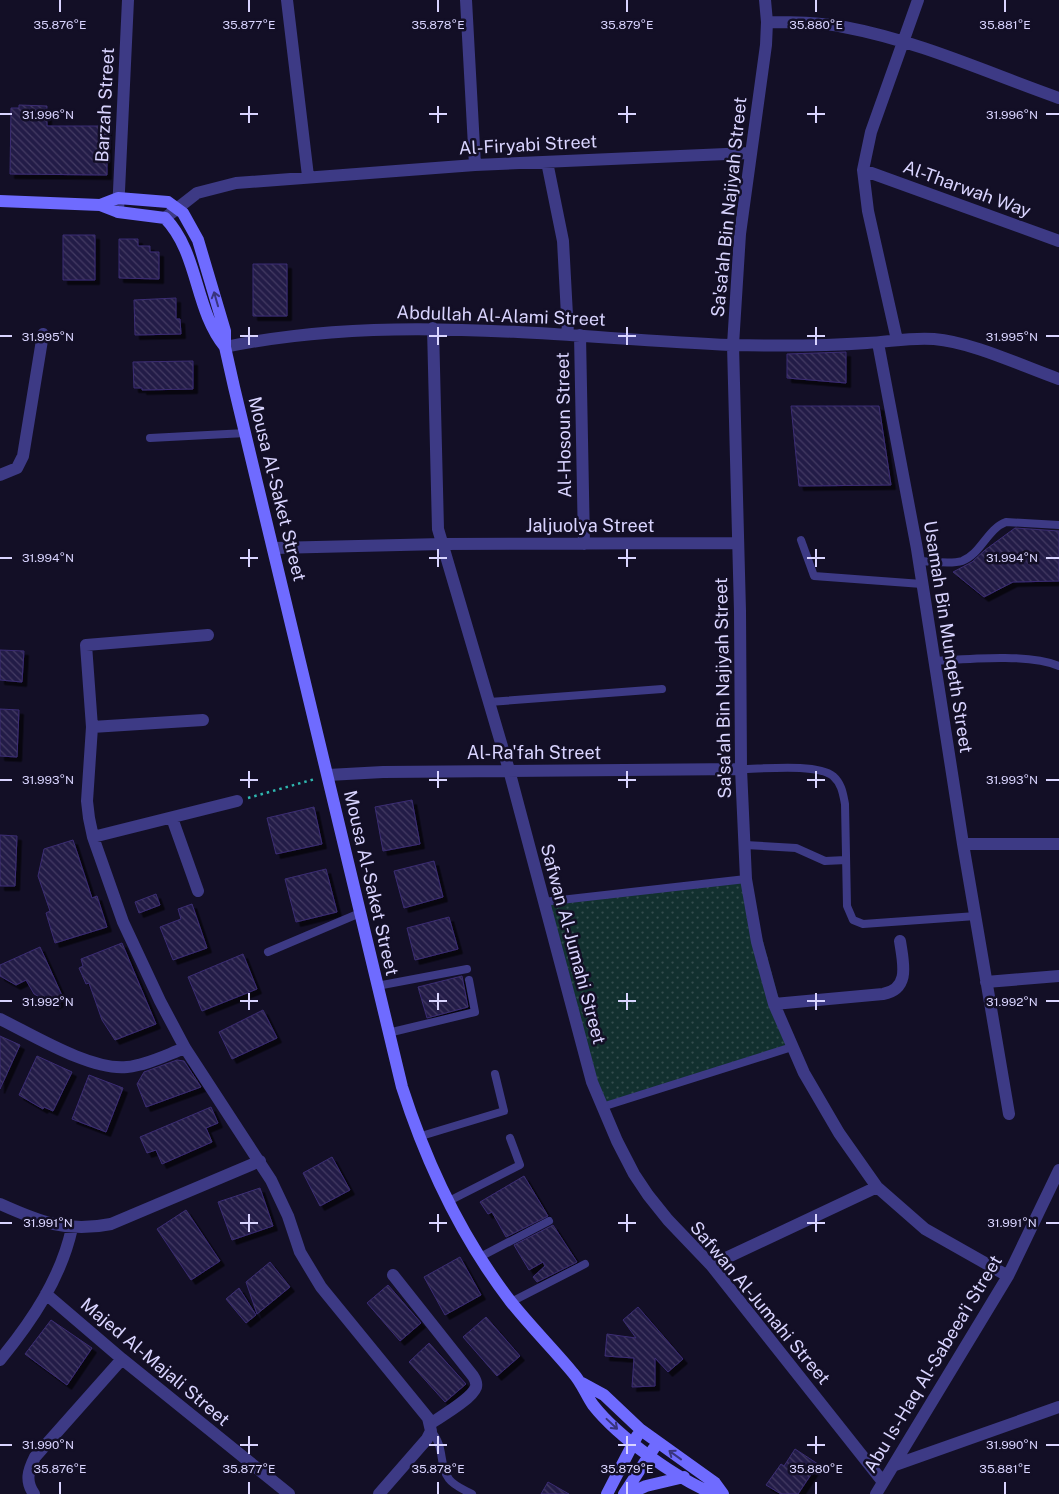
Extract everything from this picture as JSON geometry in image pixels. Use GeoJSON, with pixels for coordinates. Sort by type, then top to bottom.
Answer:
{"type":"FeatureCollection","features":[{"type":"Feature","properties":{"kind":"street","name":"Barzah Street"},"geometry":{"type":"LineString","coordinates":[[118,212],[128,0]]}},
{"type":"Feature","properties":{"kind":"street"},"geometry":{"type":"LineString","coordinates":[[286,0],[308,176]]}},
{"type":"Feature","properties":{"kind":"street"},"geometry":{"type":"LineString","coordinates":[[466,0],[475,164]]}},
{"type":"Feature","properties":{"kind":"street","name":"Sa'sa'ah Bin Najiyah Street"},"geometry":{"type":"LineString","coordinates":[[765,0],[768,22],[749,153],[740,234],[733,345],[741,769],[746,879],[757,942],[774,1004],[792,1047],[839,1134],[876,1187],[925,1229],[1008,1276]]}},
{"type":"Feature","properties":{"kind":"street"},"geometry":{"type":"LineString","coordinates":[[898,340],[868,211],[863,170],[871,132],[918,0]]}},
{"type":"Feature","properties":{"kind":"street"},"geometry":{"type":"LineString","coordinates":[[768,22],[812,23],[842,27],[904,42],[1059,98]]}},
{"type":"Feature","properties":{"kind":"street","name":"Al-Firyabi Street"},"geometry":{"type":"LineString","coordinates":[[165,218],[197,193],[214,187],[308,176],[475,164],[749,153]]}},
{"type":"Feature","properties":{"kind":"street","name":"Al-Hosoun Street"},"geometry":{"type":"LineString","coordinates":[[547,162],[563,241],[574,335],[584,544]]}},
{"type":"Feature","properties":{"kind":"street","name":"Al-Tharwah Way"},"geometry":{"type":"LineString","coordinates":[[863,170],[1059,242]]}},
{"type":"Feature","properties":{"kind":"street"},"geometry":{"type":"LineString","coordinates":[[100,205],[118,198],[168,202],[177,207]]}},
{"type":"Feature","properties":{"kind":"street"},"geometry":{"type":"LineString","coordinates":[[0,201],[100,205],[118,212],[165,218]]}},
{"type":"Feature","properties":{"kind":"street","name":"Mousa Al-Saket Street"},"geometry":{"type":"LineString","coordinates":[[177,207],[183,213],[198,240],[225,331],[225,346],[388,1033],[418,1137],[447,1202],[480,1258],[511,1302],[582,1383],[593,1405],[649,1455],[715,1494]]}},
{"type":"Feature","properties":{"kind":"street","name":"Mousa Al-Saket Street"},"geometry":{"type":"LineString","coordinates":[[165,218],[181,239],[206,315],[214,334],[225,346]]}},
{"type":"Feature","properties":{"kind":"street","name":"Abdullah Al-Alami Street"},"geometry":{"type":"LineString","coordinates":[[225,346],[261,339],[309,334],[433,328],[733,345],[878,343],[898,340],[935,339],[958,344],[1059,379]]}},
{"type":"Feature","properties":{"kind":"street","name":"Safwan Al-Jumahi Street"},"geometry":{"type":"LineString","coordinates":[[433,328],[437,511],[442,544],[509,770],[584,1054],[602,1107],[634,1174],[648,1195],[673,1226],[711,1265],[883,1482]]}},
{"type":"Feature","properties":{"kind":"street"},"geometry":{"type":"LineString","coordinates":[[0,475],[17,468],[23,456],[43,334]]}},
{"type":"Feature","properties":{"kind":"street","name":"Usamah Bin Munqeth Street"},"geometry":{"type":"LineString","coordinates":[[878,343],[922,584],[963,844],[1009,1114]]}},
{"type":"Feature","properties":{"kind":"street","name":"Jaljuolya Street"},"geometry":{"type":"LineString","coordinates":[[274,548],[442,544],[738,543]]}},
{"type":"Feature","properties":{"kind":"street"},"geometry":{"type":"LineString","coordinates":[[208,635],[86,645],[92,727],[87,801],[93,837],[124,922],[160,1001],[185,1048],[260,1161],[280,1197],[300,1252],[321,1287],[423,1412],[430,1428]]}},
{"type":"Feature","properties":{"kind":"street"},"geometry":{"type":"LineString","coordinates":[[92,727],[203,720]]}},
{"type":"Feature","properties":{"kind":"street","name":"Al-Ra'fah Street"},"geometry":{"type":"LineString","coordinates":[[328,775],[364,772],[741,769]]}},
{"type":"Feature","properties":{"kind":"street"},"geometry":{"type":"LineString","coordinates":[[93,837],[237,801]]}},
{"type":"Feature","properties":{"kind":"street"},"geometry":{"type":"LineString","coordinates":[[172,818],[198,891]]}},
{"type":"Feature","properties":{"kind":"street"},"geometry":{"type":"LineString","coordinates":[[963,844],[1059,844]]}},
{"type":"Feature","properties":{"kind":"street"},"geometry":{"type":"LineString","coordinates":[[774,1004],[883,994],[893,991],[901,984],[904,975],[900,942]]}},
{"type":"Feature","properties":{"kind":"street"},"geometry":{"type":"LineString","coordinates":[[986,982],[1059,976]]}},
{"type":"Feature","properties":{"kind":"street"},"geometry":{"type":"LineString","coordinates":[[0,1019],[103,1067],[126,1068],[143,1064],[185,1048]]}},
{"type":"Feature","properties":{"kind":"street"},"geometry":{"type":"LineString","coordinates":[[0,1204],[48,1222],[72,1228],[91,1228],[111,1224],[260,1161]]}},
{"type":"Feature","properties":{"kind":"street","name":"Abu Is-Haq Al-Sabeea'i Street"},"geometry":{"type":"LineString","coordinates":[[876,1494],[895,1466],[1008,1276],[1059,1170]]}},
{"type":"Feature","properties":{"kind":"street"},"geometry":{"type":"LineString","coordinates":[[711,1265],[876,1187]]}},
{"type":"Feature","properties":{"kind":"street"},"geometry":{"type":"LineString","coordinates":[[0,1360],[46,1294],[62,1266],[72,1228]]}},
{"type":"Feature","properties":{"kind":"street"},"geometry":{"type":"LineString","coordinates":[[379,1494],[424,1443],[430,1428],[468,1397],[476,1388],[474,1376],[393,1275]]}},
{"type":"Feature","properties":{"kind":"street","name":"Majed Al-Majali Street"},"geometry":{"type":"LineString","coordinates":[[46,1294],[122,1360],[289,1494]]}},
{"type":"Feature","properties":{"kind":"street"},"geometry":{"type":"LineString","coordinates":[[34,1494],[29,1486],[28,1477],[35,1457],[122,1360]]}},
{"type":"Feature","properties":{"kind":"street","name":"Mousa Al-Saket Street"},"geometry":{"type":"LineString","coordinates":[[582,1383],[604,1395],[641,1430],[715,1483],[723,1494]]}},
{"type":"Feature","properties":{"kind":"street"},"geometry":{"type":"LineString","coordinates":[[895,1466],[1059,1407]]}},
{"type":"Feature","properties":{"kind":"street"},"geometry":{"type":"LineString","coordinates":[[607,1494],[641,1430]]}},
{"type":"Feature","properties":{"kind":"street"},"geometry":{"type":"LineString","coordinates":[[626,1494],[658,1442]]}},
{"type":"Feature","properties":{"kind":"street"},"geometry":{"type":"LineString","coordinates":[[626,1494],[646,1486],[684,1477]]}},
{"type":"Feature","properties":{"kind":"lane"},"geometry":{"type":"LineString","coordinates":[[150,438],[246,433]]}},
{"type":"Feature","properties":{"kind":"lane"},"geometry":{"type":"LineString","coordinates":[[918,561],[963,560],[975,551],[999,524],[1006,522],[1059,525]]}},
{"type":"Feature","properties":{"kind":"lane"},"geometry":{"type":"LineString","coordinates":[[801,540],[814,576],[922,584]]}},
{"type":"Feature","properties":{"kind":"lane"},"geometry":{"type":"LineString","coordinates":[[934,660],[975,658],[1038,660],[1059,666]]}},
{"type":"Feature","properties":{"kind":"lane"},"geometry":{"type":"LineString","coordinates":[[489,702],[662,689]]}},
{"type":"Feature","properties":{"kind":"lane"},"geometry":{"type":"LineString","coordinates":[[741,769],[811,769],[833,776],[842,789],[845,804],[847,906],[853,920],[863,924],[976,916]]}},
{"type":"Feature","properties":{"kind":"lane"},"geometry":{"type":"LineString","coordinates":[[745,845],[796,848],[824,861],[846,860]]}},
{"type":"Feature","properties":{"kind":"lane"},"geometry":{"type":"LineString","coordinates":[[543,902],[746,879]]}},
{"type":"Feature","properties":{"kind":"lane"},"geometry":{"type":"LineString","coordinates":[[268,952],[360,913]]}},
{"type":"Feature","properties":{"kind":"lane"},"geometry":{"type":"LineString","coordinates":[[378,986],[467,969]]}},
{"type":"Feature","properties":{"kind":"lane"},"geometry":{"type":"LineString","coordinates":[[388,1033],[475,1012],[468,980]]}},
{"type":"Feature","properties":{"kind":"lane"},"geometry":{"type":"LineString","coordinates":[[602,1107],[792,1047]]}},
{"type":"Feature","properties":{"kind":"lane"},"geometry":{"type":"LineString","coordinates":[[418,1137],[504,1111],[495,1074]]}},
{"type":"Feature","properties":{"kind":"lane"},"geometry":{"type":"LineString","coordinates":[[447,1202],[520,1165],[510,1138]]}},
{"type":"Feature","properties":{"kind":"lane"},"geometry":{"type":"LineString","coordinates":[[480,1258],[549,1221]]}},
{"type":"Feature","properties":{"kind":"lane"},"geometry":{"type":"LineString","coordinates":[[511,1302],[585,1264]]}},
{"type":"Feature","properties":{"kind":"lane"},"geometry":{"type":"LineString","coordinates":[[430,1428],[440,1444],[443,1466],[448,1478],[472,1494]]}},
{"type":"Feature","properties":{"kind":"path"},"geometry":{"type":"LineString","coordinates":[[237,801],[328,775]]}},
{"type":"Feature","properties":{"kind":"green space"},"geometry":{"type":"Polygon","coordinates":[[[746,879],[792,1047],[602,1107],[543,902],[746,879]]]}},
{"type":"Feature","properties":{"kind":"building"},"geometry":{"type":"Polygon","coordinates":[[[19,105],[47,106],[47,126],[107,126],[107,175],[10,174],[11,108],[19,108],[19,105]]]}},
{"type":"Feature","properties":{"kind":"building"},"geometry":{"type":"Polygon","coordinates":[[[63,235],[95,235],[95,280],[63,280],[63,235]]]}},
{"type":"Feature","properties":{"kind":"building"},"geometry":{"type":"Polygon","coordinates":[[[119,239],[138,239],[138,246],[150,246],[150,252],[159,252],[159,279],[119,278],[119,239]]]}},
{"type":"Feature","properties":{"kind":"building"},"geometry":{"type":"Polygon","coordinates":[[[253,264],[287,264],[287,316],[253,316],[253,264]]]}},
{"type":"Feature","properties":{"kind":"building"},"geometry":{"type":"Polygon","coordinates":[[[176,298],[176,319],[180,319],[181,334],[135,335],[134,300],[176,298]]]}},
{"type":"Feature","properties":{"kind":"building"},"geometry":{"type":"Polygon","coordinates":[[[846,352],[846,383],[787,378],[787,354],[846,352]]]}},
{"type":"Feature","properties":{"kind":"building"},"geometry":{"type":"Polygon","coordinates":[[[193,361],[193,389],[142,390],[142,388],[134,388],[133,362],[193,361]]]}},
{"type":"Feature","properties":{"kind":"building"},"geometry":{"type":"Polygon","coordinates":[[[791,406],[879,406],[891,485],[799,486],[791,406]]]}},
{"type":"Feature","properties":{"kind":"building"},"geometry":{"type":"Polygon","coordinates":[[[1015,528],[1059,531],[1059,581],[1013,582],[984,597],[953,572],[972,562],[1015,528]]]}},
{"type":"Feature","properties":{"kind":"building"},"geometry":{"type":"Polygon","coordinates":[[[0,650],[24,651],[22,682],[0,680],[0,650]]]}},
{"type":"Feature","properties":{"kind":"building"},"geometry":{"type":"Polygon","coordinates":[[[0,709],[19,710],[17,757],[0,756],[0,709]]]}},
{"type":"Feature","properties":{"kind":"building"},"geometry":{"type":"Polygon","coordinates":[[[412,800],[420,844],[383,851],[375,807],[412,800]]]}},
{"type":"Feature","properties":{"kind":"building"},"geometry":{"type":"Polygon","coordinates":[[[314,807],[322,844],[276,854],[267,818],[314,807]]]}},
{"type":"Feature","properties":{"kind":"building"},"geometry":{"type":"Polygon","coordinates":[[[0,835],[17,836],[15,886],[0,886],[0,835]]]}},
{"type":"Feature","properties":{"kind":"building"},"geometry":{"type":"Polygon","coordinates":[[[73,840],[92,898],[97,896],[107,927],[55,943],[46,913],[50,911],[38,876],[44,849],[73,840]]]}},
{"type":"Feature","properties":{"kind":"building"},"geometry":{"type":"Polygon","coordinates":[[[434,861],[443,897],[404,908],[394,871],[434,861]]]}},
{"type":"Feature","properties":{"kind":"building"},"geometry":{"type":"Polygon","coordinates":[[[326,869],[337,912],[296,922],[285,879],[326,869]]]}},
{"type":"Feature","properties":{"kind":"building"},"geometry":{"type":"Polygon","coordinates":[[[156,894],[160,905],[139,913],[135,902],[156,894]]]}},
{"type":"Feature","properties":{"kind":"building"},"geometry":{"type":"Polygon","coordinates":[[[192,904],[207,948],[173,960],[160,927],[181,919],[178,909],[192,904]]]}},
{"type":"Feature","properties":{"kind":"building"},"geometry":{"type":"Polygon","coordinates":[[[449,917],[458,949],[415,960],[407,928],[449,917]]]}},
{"type":"Feature","properties":{"kind":"building"},"geometry":{"type":"Polygon","coordinates":[[[122,943],[156,1024],[115,1040],[102,1020],[89,983],[86,984],[79,968],[83,966],[81,959],[122,943]]]}},
{"type":"Feature","properties":{"kind":"building"},"geometry":{"type":"Polygon","coordinates":[[[40,947],[64,1000],[54,1005],[34,994],[26,980],[16,985],[0,976],[0,965],[40,947]]]}},
{"type":"Feature","properties":{"kind":"building"},"geometry":{"type":"Polygon","coordinates":[[[243,954],[257,989],[202,1011],[188,977],[243,954]]]}},
{"type":"Feature","properties":{"kind":"building"},"geometry":{"type":"Polygon","coordinates":[[[462,976],[468,1007],[427,1018],[418,987],[462,976]]]}},
{"type":"Feature","properties":{"kind":"building"},"geometry":{"type":"Polygon","coordinates":[[[263,1010],[277,1038],[232,1059],[219,1032],[263,1010]]]}},
{"type":"Feature","properties":{"kind":"building"},"geometry":{"type":"Polygon","coordinates":[[[0,1036],[20,1045],[0,1089],[0,1036]]]}},
{"type":"Feature","properties":{"kind":"building"},"geometry":{"type":"Polygon","coordinates":[[[37,1056],[72,1072],[53,1111],[44,1107],[43,1109],[19,1095],[37,1056]]]}},
{"type":"Feature","properties":{"kind":"building"},"geometry":{"type":"Polygon","coordinates":[[[177,1060],[184,1061],[201,1087],[146,1107],[137,1084],[144,1072],[177,1060]]]}},
{"type":"Feature","properties":{"kind":"building"},"geometry":{"type":"Polygon","coordinates":[[[89,1075],[123,1088],[106,1132],[72,1119],[89,1075]]]}},
{"type":"Feature","properties":{"kind":"building"},"geometry":{"type":"Polygon","coordinates":[[[211,1107],[218,1123],[206,1128],[212,1142],[162,1164],[156,1150],[147,1153],[140,1137],[211,1107]]]}},
{"type":"Feature","properties":{"kind":"building"},"geometry":{"type":"Polygon","coordinates":[[[332,1157],[350,1190],[320,1206],[303,1173],[332,1157]]]}},
{"type":"Feature","properties":{"kind":"building"},"geometry":{"type":"Polygon","coordinates":[[[524,1176],[548,1216],[506,1237],[492,1212],[488,1214],[480,1202],[524,1176]]]}},
{"type":"Feature","properties":{"kind":"building"},"geometry":{"type":"Polygon","coordinates":[[[260,1188],[273,1226],[232,1240],[218,1202],[260,1188]]]}},
{"type":"Feature","properties":{"kind":"building"},"geometry":{"type":"Polygon","coordinates":[[[186,1210],[220,1261],[191,1280],[157,1229],[186,1210]]]}},
{"type":"Feature","properties":{"kind":"building"},"geometry":{"type":"Polygon","coordinates":[[[553,1225],[577,1262],[537,1282],[533,1277],[545,1266],[543,1262],[529,1270],[514,1245],[553,1225]]]}},
{"type":"Feature","properties":{"kind":"building"},"geometry":{"type":"Polygon","coordinates":[[[460,1257],[481,1295],[445,1315],[424,1277],[460,1257]]]}},
{"type":"Feature","properties":{"kind":"building"},"geometry":{"type":"Polygon","coordinates":[[[270,1262],[290,1287],[257,1314],[246,1282],[270,1262]]]}},
{"type":"Feature","properties":{"kind":"building"},"geometry":{"type":"Polygon","coordinates":[[[388,1285],[421,1323],[400,1341],[367,1303],[388,1285]]]}},
{"type":"Feature","properties":{"kind":"building"},"geometry":{"type":"Polygon","coordinates":[[[239,1288],[256,1315],[246,1323],[226,1299],[239,1288]]]}},
{"type":"Feature","properties":{"kind":"building"},"geometry":{"type":"Polygon","coordinates":[[[638,1307],[683,1359],[668,1372],[655,1358],[655,1386],[632,1387],[634,1358],[605,1356],[607,1334],[636,1338],[623,1320],[638,1307]]]}},
{"type":"Feature","properties":{"kind":"building"},"geometry":{"type":"Polygon","coordinates":[[[486,1317],[520,1356],[497,1376],[463,1337],[486,1317]]]}},
{"type":"Feature","properties":{"kind":"building"},"geometry":{"type":"Polygon","coordinates":[[[51,1320],[92,1348],[67,1385],[25,1354],[51,1320]]]}},
{"type":"Feature","properties":{"kind":"building"},"geometry":{"type":"Polygon","coordinates":[[[429,1343],[466,1384],[445,1402],[409,1362],[429,1343]]]}},
{"type":"Feature","properties":{"kind":"building"},"geometry":{"type":"Polygon","coordinates":[[[795,1449],[818,1464],[798,1494],[781,1494],[766,1485],[781,1464],[784,1466],[795,1449]]]}},
{"type":"Feature","properties":{"kind":"building"},"geometry":{"type":"Polygon","coordinates":[[[548,1482],[569,1494],[541,1494],[548,1482]]]}}]}
